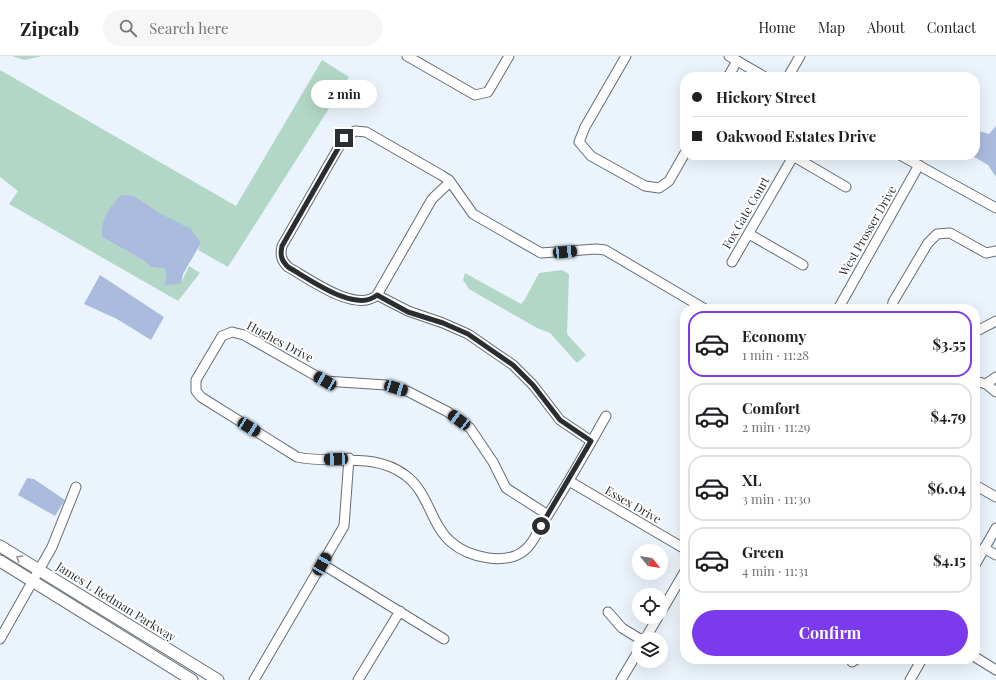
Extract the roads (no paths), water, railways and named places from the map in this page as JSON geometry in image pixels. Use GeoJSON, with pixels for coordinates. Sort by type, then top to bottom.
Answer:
{"type":"FeatureCollection","features":[{"type":"Feature","properties":{"kind":"main road","name":"James L Redman Parkway"},"geometry":{"type":"LineString","coordinates":[[0,546],[122,620],[215,679]]}},
{"type":"Feature","properties":{"kind":"main road"},"geometry":{"type":"LineString","coordinates":[[0,561],[192,680]]}},
{"type":"Feature","properties":{"kind":"main road"},"geometry":{"type":"LineString","coordinates":[[33,581],[44,582],[55,586],[109,619],[122,620]]}},
{"type":"Feature","properties":{"kind":"main road"},"geometry":{"type":"LineString","coordinates":[[118,634],[134,635],[154,648],[181,658]]}},
{"type":"Feature","properties":{"kind":"main road"},"geometry":{"type":"LineString","coordinates":[[151,654],[172,661],[187,670],[198,668]]}},
{"type":"Feature","properties":{"kind":"street"},"geometry":{"type":"LineString","coordinates":[[407,56],[475,95],[488,92],[509,56]]}},
{"type":"Feature","properties":{"kind":"street"},"geometry":{"type":"LineString","coordinates":[[626,56],[585,127],[579,142],[591,156],[645,186],[659,188],[669,181],[681,160]]}},
{"type":"Feature","properties":{"kind":"street"},"geometry":{"type":"LineString","coordinates":[[791,72],[800,56]]}},
{"type":"Feature","properties":{"kind":"street"},"geometry":{"type":"LineString","coordinates":[[729,72],[733,58],[757,72]]}},
{"type":"Feature","properties":{"kind":"street"},"geometry":{"type":"LineString","coordinates":[[450,182],[432,199],[377,295],[371,300],[364,302],[337,296],[288,267],[282,261],[282,246],[344,138],[355,131],[366,132],[441,175],[450,182],[473,214],[542,253],[596,248],[605,250],[697,304]]}},
{"type":"Feature","properties":{"kind":"street","name":"Fox Gate Court"},"geometry":{"type":"LineString","coordinates":[[732,262],[791,160]]}},
{"type":"Feature","properties":{"kind":"street"},"geometry":{"type":"LineString","coordinates":[[800,160],[846,187]]}},
{"type":"Feature","properties":{"kind":"street"},"geometry":{"type":"LineString","coordinates":[[910,160],[996,208]]}},
{"type":"Feature","properties":{"kind":"street","name":"West Prosser Drive"},"geometry":{"type":"LineString","coordinates":[[841,304],[919,165]]}},
{"type":"Feature","properties":{"kind":"street"},"geometry":{"type":"LineString","coordinates":[[893,304],[928,243],[937,234],[950,233],[986,254],[996,251]]}},
{"type":"Feature","properties":{"kind":"street"},"geometry":{"type":"LineString","coordinates":[[749,234],[802,265]]}},
{"type":"Feature","properties":{"kind":"street"},"geometry":{"type":"LineString","coordinates":[[377,295],[408,312],[443,323],[468,334],[513,365],[533,385],[560,420],[591,441]]}},
{"type":"Feature","properties":{"kind":"street"},"geometry":{"type":"LineString","coordinates":[[980,329],[996,321]]}},
{"type":"Feature","properties":{"kind":"street","name":"Hughes Drive"},"geometry":{"type":"LineString","coordinates":[[349,458],[310,460],[297,457],[201,397],[196,391],[196,380],[222,336],[232,332],[244,335],[325,381],[386,385],[414,394],[448,412],[470,428],[493,462],[506,488],[548,515]]}},
{"type":"Feature","properties":{"kind":"street"},"geometry":{"type":"LineString","coordinates":[[986,384],[996,377]]}},
{"type":"Feature","properties":{"kind":"street"},"geometry":{"type":"LineString","coordinates":[[980,382],[986,384],[996,392]]}},
{"type":"Feature","properties":{"kind":"street"},"geometry":{"type":"LineString","coordinates":[[254,680],[344,526],[349,458],[380,463],[405,475],[422,493],[438,526],[450,542],[474,555],[502,558],[515,555],[526,548],[569,481],[606,416]]}},
{"type":"Feature","properties":{"kind":"street","name":"Essex Drive"},"geometry":{"type":"LineString","coordinates":[[569,481],[680,546]]}},
{"type":"Feature","properties":{"kind":"street"},"geometry":{"type":"LineString","coordinates":[[0,639],[52,547],[76,487]]}},
{"type":"Feature","properties":{"kind":"street"},"geometry":{"type":"LineString","coordinates":[[980,488],[996,497]]}},
{"type":"Feature","properties":{"kind":"street"},"geometry":{"type":"LineString","coordinates":[[980,556],[996,528]]}},
{"type":"Feature","properties":{"kind":"street"},"geometry":{"type":"LineString","coordinates":[[984,548],[996,555]]}},
{"type":"Feature","properties":{"kind":"street"},"geometry":{"type":"LineString","coordinates":[[322,564],[400,610],[444,639]]}},
{"type":"Feature","properties":{"kind":"street"},"geometry":{"type":"LineString","coordinates":[[668,600],[680,580]]}},
{"type":"Feature","properties":{"kind":"street"},"geometry":{"type":"LineString","coordinates":[[358,680],[400,610]]}},
{"type":"Feature","properties":{"kind":"street"},"geometry":{"type":"LineString","coordinates":[[608,612],[622,628],[632,634]]}},
{"type":"Feature","properties":{"kind":"street"},"geometry":{"type":"LineString","coordinates":[[980,660],[996,670]]}},
{"type":"Feature","properties":{"kind":"street"},"geometry":{"type":"LineString","coordinates":[[621,680],[632,662]]}},
{"type":"Feature","properties":{"kind":"street"},"geometry":{"type":"LineString","coordinates":[[910,680],[919,664]]}},
{"type":"Feature","properties":{"kind":"water"},"geometry":{"type":"Polygon","coordinates":[[[996,126],[996,177],[988,165],[980,160],[980,131],[989,134],[996,126]]]}},
{"type":"Feature","properties":{"kind":"water"},"geometry":{"type":"Polygon","coordinates":[[[121,195],[134,196],[161,214],[191,229],[201,243],[183,274],[181,284],[164,285],[166,276],[165,269],[150,267],[146,262],[102,237],[104,219],[113,204],[121,195]]]}},
{"type":"Feature","properties":{"kind":"water"},"geometry":{"type":"Polygon","coordinates":[[[100,275],[164,317],[151,340],[117,319],[84,304],[100,275]]]}},
{"type":"Feature","properties":{"kind":"water"},"geometry":{"type":"Polygon","coordinates":[[[27,478],[34,479],[65,500],[55,516],[18,495],[27,478]]]}}]}
